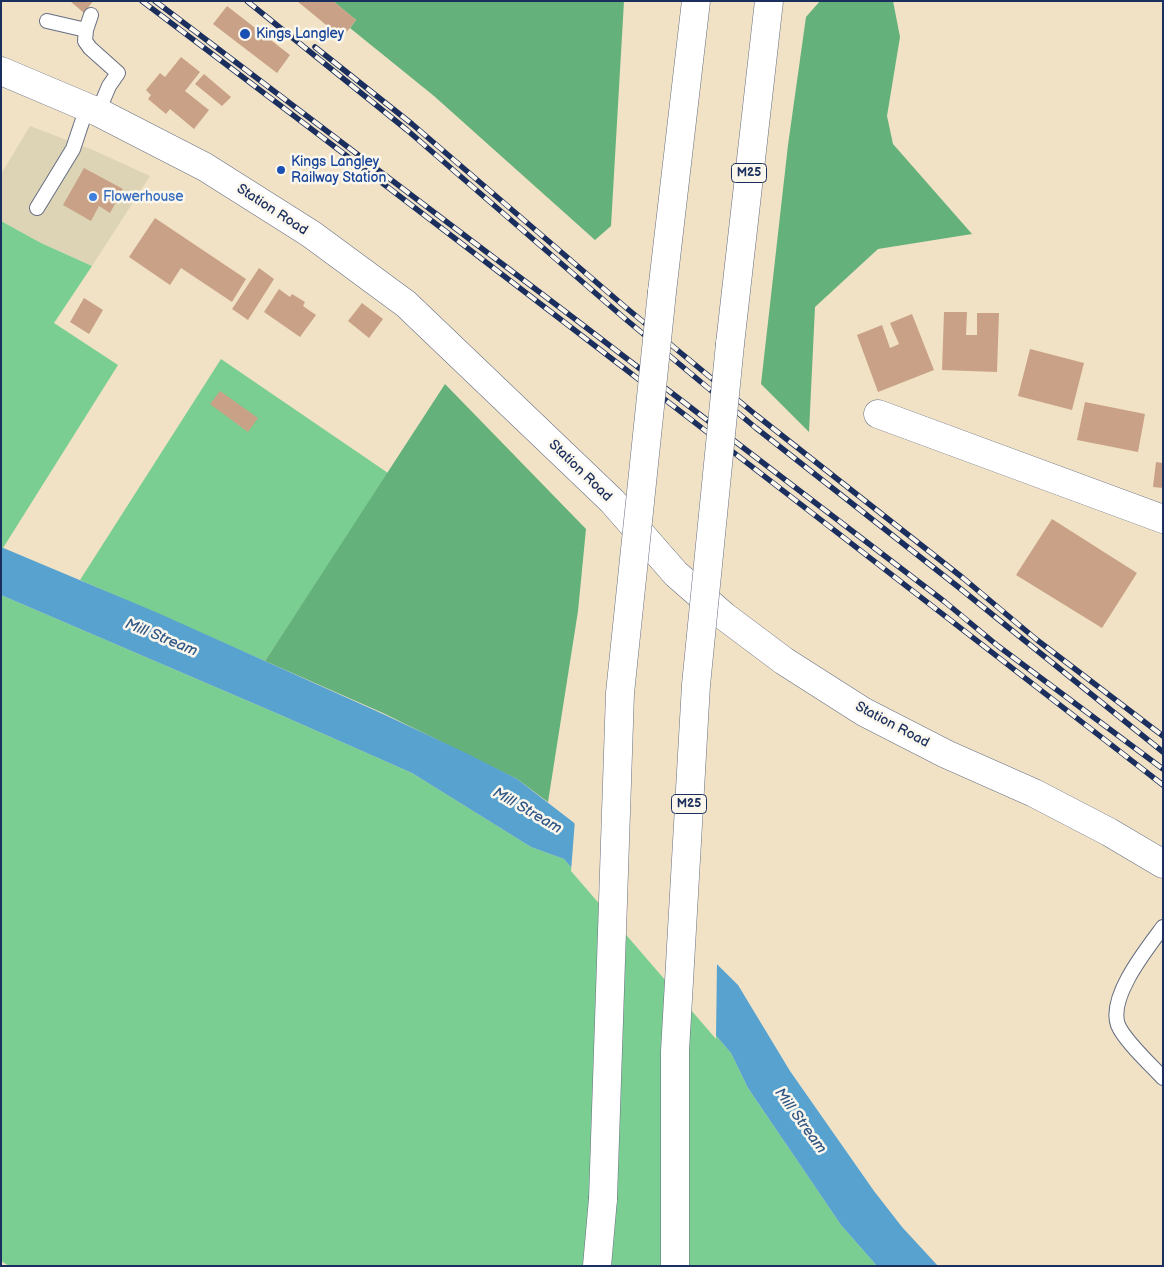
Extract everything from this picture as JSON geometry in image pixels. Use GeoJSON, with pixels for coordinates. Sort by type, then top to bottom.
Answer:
{"type":"FeatureCollection","features":[{"type":"Feature","properties":{"kind":"main road"},"geometry":{"type":"LineString","coordinates":[[597,1266],[603,1199],[620,693],[662,292],[696,1]]}},
{"type":"Feature","properties":{"kind":"main road","name":"M25"},"geometry":{"type":"LineString","coordinates":[[675,1266],[675,1051],[696,685],[730,344],[768,1]]}},
{"type":"Feature","properties":{"kind":"main road","name":"Station Road"},"geometry":{"type":"LineString","coordinates":[[1,71],[92,110],[205,167],[311,234],[406,304],[612,501],[676,574],[724,616],[784,661],[864,712],[946,754],[1034,793],[1110,832],[1163,864]]}},
{"type":"Feature","properties":{"kind":"main road"},"geometry":{"type":"LineString","coordinates":[[878,414],[1163,519]]}},
{"type":"Feature","properties":{"kind":"main road"},"geometry":{"type":"LineString","coordinates":[[603,1199],[606,1266]]}},
{"type":"Feature","properties":{"kind":"lane"},"geometry":{"type":"LineString","coordinates":[[38,208],[73,149],[92,110],[118,73],[90,48],[85,41],[91,15]]}},
{"type":"Feature","properties":{"kind":"lane"},"geometry":{"type":"LineString","coordinates":[[47,21],[86,30]]}},
{"type":"Feature","properties":{"kind":"lane"},"geometry":{"type":"LineString","coordinates":[[1163,927],[1139,960],[1122,992],[1115,1012],[1118,1027],[1163,1078]]}},
{"type":"Feature","properties":{"kind":"shaded area"},"geometry":{"type":"Polygon","coordinates":[[[30,126],[93,150],[150,176],[92,266],[41,243],[1,221],[1,174],[30,126]]]}},
{"type":"Feature","properties":{"kind":"green space"},"geometry":{"type":"Polygon","coordinates":[[[333,1],[624,1],[611,226],[595,240],[434,96],[350,28],[356,20],[333,1]]]}},
{"type":"Feature","properties":{"kind":"green space"},"geometry":{"type":"Polygon","coordinates":[[[820,1],[893,1],[900,37],[887,116],[893,144],[972,234],[878,249],[815,307],[809,432],[761,384],[788,145],[806,17],[820,1]]]}},
{"type":"Feature","properties":{"kind":"green space"},"geometry":{"type":"Polygon","coordinates":[[[1,221],[41,243],[92,266],[54,323],[118,365],[3,548],[1,547],[1,221]]]}},
{"type":"Feature","properties":{"kind":"green space"},"geometry":{"type":"Polygon","coordinates":[[[221,359],[388,473],[265,661],[80,580],[221,359]]]}},
{"type":"Feature","properties":{"kind":"green space"},"geometry":{"type":"Polygon","coordinates":[[[445,384],[586,529],[578,611],[548,802],[517,779],[383,713],[265,661],[445,384]]]}},
{"type":"Feature","properties":{"kind":"green space"},"geometry":{"type":"Polygon","coordinates":[[[1,595],[412,773],[531,847],[564,859],[731,1053],[748,1088],[841,1225],[877,1266],[9,1266],[1,1261],[1,595]]]}},
{"type":"Feature","properties":{"kind":"water","name":"Mill Stream"},"geometry":{"type":"Polygon","coordinates":[[[1,547],[158,613],[383,714],[517,779],[573,822],[738,985],[790,1071],[874,1191],[902,1227],[938,1266],[877,1266],[841,1225],[748,1088],[731,1053],[564,859],[531,847],[412,773],[1,595],[1,547]]]}},
{"type":"Feature","properties":{"kind":"pier"},"geometry":{"type":"Polygon","coordinates":[[[575,820],[717,961],[716,1039],[571,871],[575,820]]]}},
{"type":"Feature","properties":{"kind":"building"},"geometry":{"type":"Polygon","coordinates":[[[70,1],[93,1],[84,13],[70,1]]]}},
{"type":"Feature","properties":{"kind":"building"},"geometry":{"type":"Polygon","coordinates":[[[297,1],[333,1],[356,20],[342,38],[297,1]]]}},
{"type":"Feature","properties":{"kind":"building"},"geometry":{"type":"Polygon","coordinates":[[[227,6],[290,55],[277,73],[213,24],[227,6]]]}},
{"type":"Feature","properties":{"kind":"building"},"geometry":{"type":"Polygon","coordinates":[[[181,57],[200,72],[185,91],[209,110],[194,129],[170,109],[166,114],[148,99],[151,95],[146,90],[160,73],[165,77],[181,57]]]}},
{"type":"Feature","properties":{"kind":"building"},"geometry":{"type":"Polygon","coordinates":[[[204,74],[231,97],[222,106],[195,84],[204,74]]]}},
{"type":"Feature","properties":{"kind":"building","name":"Flowerhouse"},"geometry":{"type":"Polygon","coordinates":[[[84,168],[123,189],[110,213],[99,206],[91,221],[63,205],[84,168]]]}},
{"type":"Feature","properties":{"kind":"building"},"geometry":{"type":"Polygon","coordinates":[[[155,218],[246,279],[232,302],[181,268],[170,285],[129,257],[155,218]]]}},
{"type":"Feature","properties":{"kind":"building"},"geometry":{"type":"Polygon","coordinates":[[[259,268],[274,279],[248,320],[232,309],[259,268]]]}},
{"type":"Feature","properties":{"kind":"building"},"geometry":{"type":"Polygon","coordinates":[[[279,289],[290,297],[292,294],[305,302],[303,306],[316,315],[300,337],[264,312],[279,289]]]}},
{"type":"Feature","properties":{"kind":"building"},"geometry":{"type":"Polygon","coordinates":[[[84,298],[103,310],[89,334],[70,322],[84,298]]]}},
{"type":"Feature","properties":{"kind":"building"},"geometry":{"type":"Polygon","coordinates":[[[362,303],[383,319],[369,338],[348,321],[362,303]]]}},
{"type":"Feature","properties":{"kind":"building"},"geometry":{"type":"Polygon","coordinates":[[[944,312],[967,312],[966,335],[977,335],[977,313],[999,313],[997,372],[942,370],[944,312]]]}},
{"type":"Feature","properties":{"kind":"building"},"geometry":{"type":"Polygon","coordinates":[[[912,314],[934,370],[878,392],[857,335],[882,325],[890,348],[899,344],[890,323],[912,314]]]}},
{"type":"Feature","properties":{"kind":"building"},"geometry":{"type":"Polygon","coordinates":[[[1030,349],[1084,363],[1072,410],[1018,396],[1030,349]]]}},
{"type":"Feature","properties":{"kind":"building"},"geometry":{"type":"Polygon","coordinates":[[[220,391],[258,418],[248,432],[210,404],[220,391]]]}},
{"type":"Feature","properties":{"kind":"building"},"geometry":{"type":"Polygon","coordinates":[[[1085,402],[1145,414],[1138,452],[1077,440],[1085,402]]]}},
{"type":"Feature","properties":{"kind":"building"},"geometry":{"type":"Polygon","coordinates":[[[1156,462],[1163,463],[1163,488],[1153,487],[1156,462]]]}},
{"type":"Feature","properties":{"kind":"building"},"geometry":{"type":"Polygon","coordinates":[[[1052,519],[1137,573],[1102,628],[1016,575],[1052,519]]]}},
{"type":"Feature","properties":{"kind":"railway"},"geometry":{"type":"LineString","coordinates":[[142,1],[526,293],[1163,785]]}},
{"type":"Feature","properties":{"kind":"railway"},"geometry":{"type":"LineString","coordinates":[[155,1],[945,602],[998,646],[1163,769]]}},
{"type":"Feature","properties":{"kind":"railway"},"geometry":{"type":"LineString","coordinates":[[247,1],[407,130],[623,317],[756,428],[957,586],[1163,752]]}},
{"type":"Feature","properties":{"kind":"railway"},"geometry":{"type":"LineString","coordinates":[[315,47],[412,124],[624,306],[756,415],[963,578],[1037,640],[1163,736]]}},
{"type":"Feature","properties":{"kind":"place","name":"Kings Langley"},"geometry":{"type":"Point","coordinates":[245,34]}},
{"type":"Feature","properties":{"kind":"place","name":"Kings Langley Railway Station"},"geometry":{"type":"Point","coordinates":[281,170]}},
{"type":"Feature","properties":{"kind":"place","name":"Flowerhouse"},"geometry":{"type":"Point","coordinates":[93,197]}}]}
